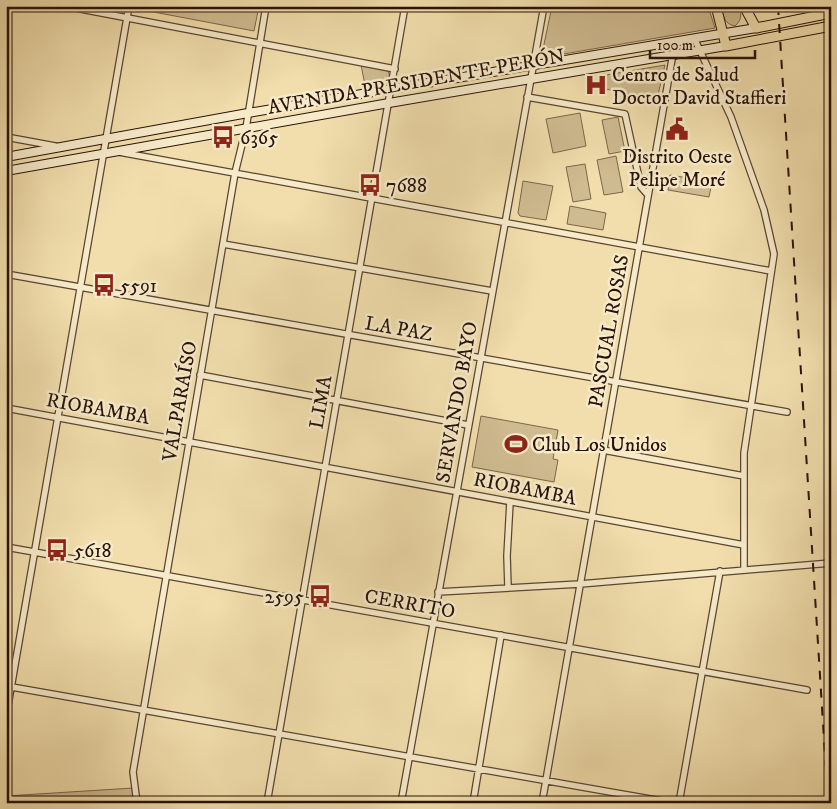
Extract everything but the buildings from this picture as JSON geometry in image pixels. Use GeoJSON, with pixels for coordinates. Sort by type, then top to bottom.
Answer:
{"type":"FeatureCollection","features":[{"type":"Feature","properties":{"kind":"main road"},"geometry":{"type":"LineString","coordinates":[[716,6],[726,46]]}},
{"type":"Feature","properties":{"kind":"main road"},"geometry":{"type":"LineString","coordinates":[[744,6],[756,28]]}},
{"type":"Feature","properties":{"kind":"main road","name":"AVENIDA PRESIDENTE PERÓN"},"geometry":{"type":"LineString","coordinates":[[6,157],[248,113],[756,28],[831,13]]}},
{"type":"Feature","properties":{"kind":"main road","name":"AVENIDA PRESIDENTE PERÓN"},"geometry":{"type":"LineString","coordinates":[[6,170],[672,56],[831,26]]}},
{"type":"Feature","properties":{"kind":"street"},"geometry":{"type":"LineString","coordinates":[[65,6],[395,69]]}},
{"type":"Feature","properties":{"kind":"street"},"geometry":{"type":"LineString","coordinates":[[6,717],[9,687],[129,6]]}},
{"type":"Feature","properties":{"kind":"street","name":"VALPARAÍSO"},"geometry":{"type":"LineString","coordinates":[[137,803],[133,772],[143,710],[211,311],[235,174],[246,128],[266,6]]}},
{"type":"Feature","properties":{"kind":"street","name":"LIMA"},"geometry":{"type":"LineString","coordinates":[[267,803],[405,6]]}},
{"type":"Feature","properties":{"kind":"street","name":"SERVANDO BAYO"},"geometry":{"type":"LineString","coordinates":[[401,803],[544,6]]}},
{"type":"Feature","properties":{"kind":"street"},"geometry":{"type":"LineString","coordinates":[[694,38],[731,117],[764,210],[774,254],[744,452],[744,569]]}},
{"type":"Feature","properties":{"kind":"street","name":"PASCUAL ROSAS"},"geometry":{"type":"LineString","coordinates":[[542,803],[675,42]]}},
{"type":"Feature","properties":{"kind":"street"},"geometry":{"type":"LineString","coordinates":[[527,97],[625,114],[641,187],[648,195]]}},
{"type":"Feature","properties":{"kind":"street"},"geometry":{"type":"LineString","coordinates":[[6,137],[60,147]]}},
{"type":"Feature","properties":{"kind":"street"},"geometry":{"type":"LineString","coordinates":[[115,152],[771,271]]}},
{"type":"Feature","properties":{"kind":"street"},"geometry":{"type":"LineString","coordinates":[[223,244],[492,291]]}},
{"type":"Feature","properties":{"kind":"street","name":"LA PAZ"},"geometry":{"type":"LineString","coordinates":[[6,274],[786,412]]}},
{"type":"Feature","properties":{"kind":"street"},"geometry":{"type":"LineString","coordinates":[[200,375],[468,425]]}},
{"type":"Feature","properties":{"kind":"street","name":"RIOBAMBA"},"geometry":{"type":"LineString","coordinates":[[6,408],[744,546]]}},
{"type":"Feature","properties":{"kind":"street"},"geometry":{"type":"LineString","coordinates":[[603,450],[744,476]]}},
{"type":"Feature","properties":{"kind":"street"},"geometry":{"type":"LineString","coordinates":[[508,587],[507,556],[510,502]]}},
{"type":"Feature","properties":{"kind":"street","name":"CERRITO"},"geometry":{"type":"LineString","coordinates":[[6,547],[807,690]]}},
{"type":"Feature","properties":{"kind":"street"},"geometry":{"type":"LineString","coordinates":[[438,592],[580,584],[831,563]]}},
{"type":"Feature","properties":{"kind":"street"},"geometry":{"type":"LineString","coordinates":[[679,803],[720,571]]}},
{"type":"Feature","properties":{"kind":"street"},"geometry":{"type":"LineString","coordinates":[[473,803],[501,636]]}},
{"type":"Feature","properties":{"kind":"street"},"geometry":{"type":"LineString","coordinates":[[9,687],[673,803]]}},
{"type":"Feature","properties":{"kind":"shaded area"},"geometry":{"type":"Polygon","coordinates":[[[140,6],[259,6],[254,31],[143,10],[140,6]]]}},
{"type":"Feature","properties":{"kind":"shaded area"},"geometry":{"type":"Polygon","coordinates":[[[552,6],[708,6],[715,28],[552,56],[543,49],[552,6]]]}},
{"type":"Feature","properties":{"kind":"shaded area"},"geometry":{"type":"Polygon","coordinates":[[[722,6],[740,6],[739,22],[735,26],[726,21],[722,6]]]}},
{"type":"Feature","properties":{"kind":"shaded area"},"geometry":{"type":"Polygon","coordinates":[[[361,65],[388,71],[390,76],[387,84],[366,90],[361,65]]]}},
{"type":"Feature","properties":{"kind":"shaded area"},"geometry":{"type":"Polygon","coordinates":[[[665,65],[657,99],[606,89],[606,75],[665,65]]]}},
{"type":"Feature","properties":{"kind":"shaded area"},"geometry":{"type":"Polygon","coordinates":[[[580,113],[586,146],[553,153],[546,119],[580,113]]]}},
{"type":"Feature","properties":{"kind":"shaded area"},"geometry":{"type":"Polygon","coordinates":[[[618,117],[625,151],[609,154],[602,120],[618,117]]]}},
{"type":"Feature","properties":{"kind":"shaded area"},"geometry":{"type":"Polygon","coordinates":[[[616,156],[623,192],[604,195],[597,160],[616,156]]]}},
{"type":"Feature","properties":{"kind":"shaded area"},"geometry":{"type":"Polygon","coordinates":[[[585,164],[591,199],[573,202],[566,167],[585,164]]]}},
{"type":"Feature","properties":{"kind":"shaded area"},"geometry":{"type":"Polygon","coordinates":[[[670,175],[712,182],[709,197],[668,190],[670,175]]]}},
{"type":"Feature","properties":{"kind":"shaded area"},"geometry":{"type":"Polygon","coordinates":[[[523,181],[553,186],[546,220],[520,216],[518,213],[523,181]]]}},
{"type":"Feature","properties":{"kind":"shaded area"},"geometry":{"type":"Polygon","coordinates":[[[570,206],[606,213],[603,230],[567,224],[570,206]]]}},
{"type":"Feature","properties":{"kind":"shaded area","name":"Club Los Unidos"},"geometry":{"type":"Polygon","coordinates":[[[481,416],[558,430],[553,459],[558,460],[554,482],[472,467],[481,416]]]}},
{"type":"Feature","properties":{"kind":"shaded area"},"geometry":{"type":"Polygon","coordinates":[[[133,788],[134,803],[6,803],[6,796],[133,788]]]}},
{"type":"Feature","properties":{"kind":"railway"},"geometry":{"type":"LineString","coordinates":[[778,6],[828,803]]}},
{"type":"Feature","properties":{"kind":"place","name":"Centro de Salud Doctor David Staffieri"},"geometry":{"type":"Point","coordinates":[596,85]}},
{"type":"Feature","properties":{"kind":"place","name":"Distrito Oeste Pelipe Moré"},"geometry":{"type":"Point","coordinates":[677,129]}},
{"type":"Feature","properties":{"kind":"place","name":"6365"},"geometry":{"type":"Point","coordinates":[223,137]}},
{"type":"Feature","properties":{"kind":"place","name":"7688"},"geometry":{"type":"Point","coordinates":[370,185]}},
{"type":"Feature","properties":{"kind":"place","name":"5591"},"geometry":{"type":"Point","coordinates":[104,285]}},
{"type":"Feature","properties":{"kind":"place","name":"Club Los Unidos"},"geometry":{"type":"Point","coordinates":[516,444]}},
{"type":"Feature","properties":{"kind":"place","name":"5618"},"geometry":{"type":"Point","coordinates":[57,550]}},
{"type":"Feature","properties":{"kind":"place","name":"2595"},"geometry":{"type":"Point","coordinates":[320,596]}}]}
